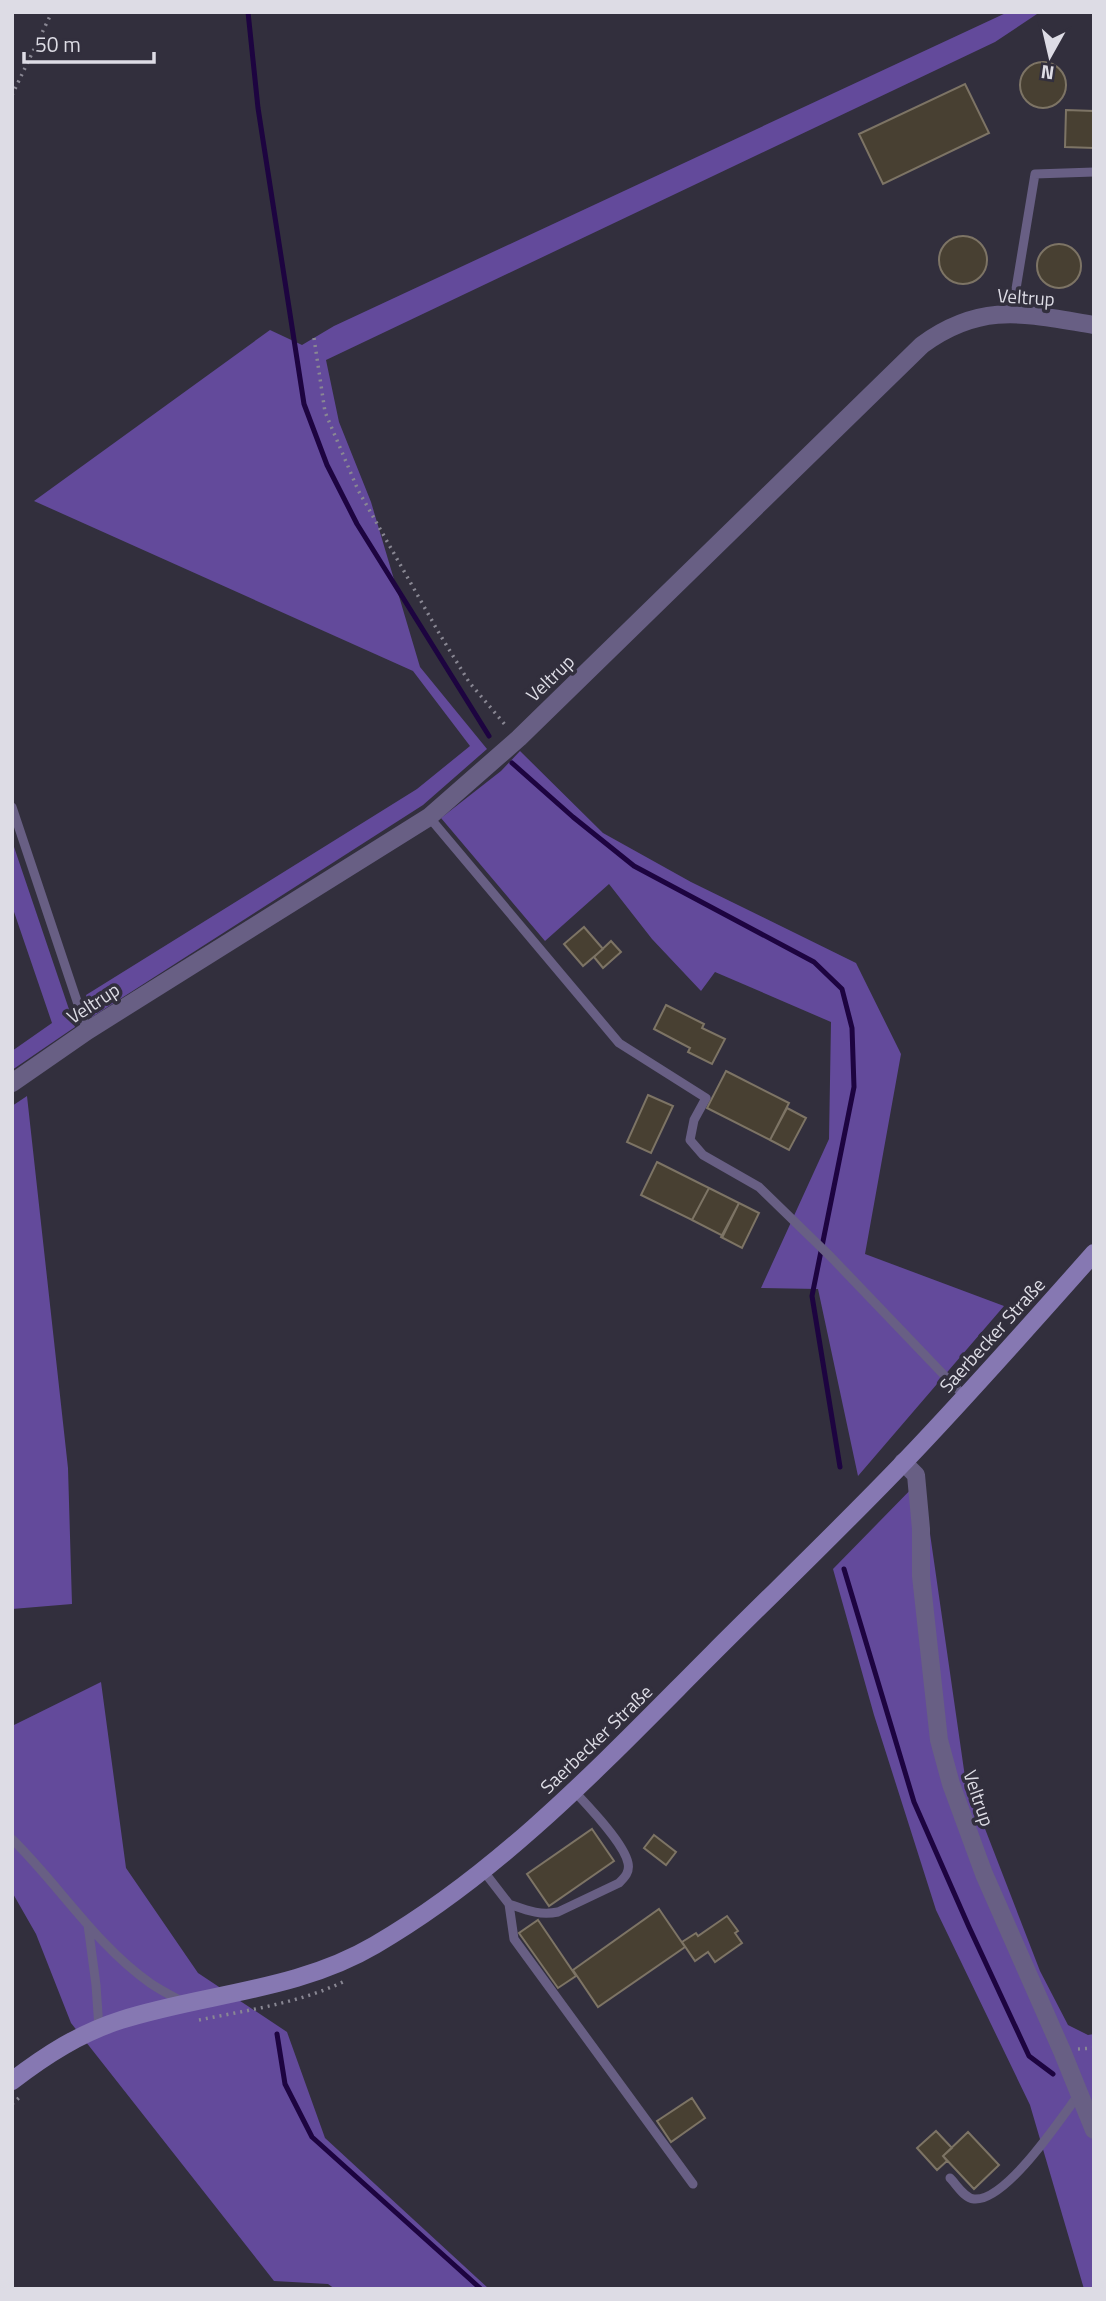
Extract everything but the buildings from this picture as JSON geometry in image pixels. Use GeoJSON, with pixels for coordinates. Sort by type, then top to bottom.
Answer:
{"type":"FeatureCollection","features":[{"type":"Feature","properties":{"kind":"main road","name":"Saerbecker Straße"},"geometry":{"type":"LineString","coordinates":[[12,2081],[71,2040],[124,2019],[190,2013],[326,1970],[350,1959],[416,1919],[482,1869],[574,1791],[903,1462],[1094,1253]]}},
{"type":"Feature","properties":{"kind":"street","name":"Veltrup"},"geometry":{"type":"LineString","coordinates":[[12,1083],[87,1031],[429,817],[519,738],[922,345],[941,331],[961,321],[985,315],[1012,313],[1094,325]]}},
{"type":"Feature","properties":{"kind":"street","name":"Veltrup"},"geometry":{"type":"LineString","coordinates":[[903,1462],[916,1475],[921,1530],[921,1576],[939,1740],[951,1784],[984,1874],[1094,2130]]}},
{"type":"Feature","properties":{"kind":"lane"},"geometry":{"type":"LineString","coordinates":[[1012,313],[1035,174],[1094,172]]}},
{"type":"Feature","properties":{"kind":"lane"},"geometry":{"type":"LineString","coordinates":[[12,807],[87,1031]]}},
{"type":"Feature","properties":{"kind":"lane"},"geometry":{"type":"LineString","coordinates":[[429,817],[619,1043],[706,1098],[694,1120],[690,1140],[703,1155],[759,1186],[965,1397]]}},
{"type":"Feature","properties":{"kind":"lane"},"geometry":{"type":"LineString","coordinates":[[509,1904],[530,1912],[558,1912],[619,1883],[627,1875],[629,1865],[624,1855],[606,1827],[574,1791]]}},
{"type":"Feature","properties":{"kind":"lane"},"geometry":{"type":"LineString","coordinates":[[12,1839],[41,1867],[106,1944],[150,1983],[190,2013]]}},
{"type":"Feature","properties":{"kind":"lane"},"geometry":{"type":"LineString","coordinates":[[482,1869],[509,1904],[514,1939],[692,2183]]}},
{"type":"Feature","properties":{"kind":"lane"},"geometry":{"type":"LineString","coordinates":[[88,1923],[99,2028]]}},
{"type":"Feature","properties":{"kind":"lane"},"geometry":{"type":"LineString","coordinates":[[950,2178],[966,2197],[973,2199],[990,2196],[1025,2165],[1079,2094]]}},
{"type":"Feature","properties":{"kind":"path"},"geometry":{"type":"LineString","coordinates":[[12,95],[52,12]]}},
{"type":"Feature","properties":{"kind":"path"},"geometry":{"type":"LineString","coordinates":[[314,338],[325,412],[358,490],[469,681],[500,720],[519,738]]}},
{"type":"Feature","properties":{"kind":"path"},"geometry":{"type":"LineString","coordinates":[[190,2013],[274,2006],[334,1986],[357,1975]]}},
{"type":"Feature","properties":{"kind":"path"},"geometry":{"type":"LineString","coordinates":[[12,2104],[31,2089]]}},
{"type":"Feature","properties":{"kind":"shaded area"},"geometry":{"type":"Polygon","coordinates":[[[1008,12],[1040,12],[995,42],[326,360],[339,422],[371,502],[420,667],[487,749],[423,805],[92,1017],[86,995],[417,789],[470,746],[413,671],[34,501],[270,330],[302,345],[334,326],[1008,12]]]}},
{"type":"Feature","properties":{"kind":"shaded area"},"geometry":{"type":"Polygon","coordinates":[[[520,751],[603,833],[691,882],[856,963],[901,1054],[865,1254],[1004,1306],[858,1476],[818,1289],[761,1288],[829,1139],[831,1022],[715,972],[701,991],[652,939],[609,884],[545,941],[441,818],[501,771],[520,751]]]}},
{"type":"Feature","properties":{"kind":"shaded area"},"geometry":{"type":"Polygon","coordinates":[[[12,841],[75,1027],[12,1070],[12,1051],[52,1023],[12,906],[12,841]]]}},
{"type":"Feature","properties":{"kind":"shaded area"},"geometry":{"type":"Polygon","coordinates":[[[27,1096],[68,1468],[72,1604],[12,1609],[12,1106],[27,1096]]]}},
{"type":"Feature","properties":{"kind":"shaded area"},"geometry":{"type":"Polygon","coordinates":[[[922,1478],[965,1777],[1040,1971],[1068,2025],[1088,2035],[1094,2034],[1094,2289],[1084,2289],[1030,2105],[936,1910],[874,1715],[833,1569],[922,1478]]]}},
{"type":"Feature","properties":{"kind":"shaded area"},"geometry":{"type":"Polygon","coordinates":[[[101,1682],[126,1868],[198,1973],[287,2032],[325,2138],[489,2289],[335,2289],[328,2284],[274,2281],[71,2023],[36,1934],[12,1892],[12,1726],[101,1682]]]}},
{"type":"Feature","properties":{"kind":"waterway"},"geometry":{"type":"LineString","coordinates":[[248,12],[258,108],[304,404],[327,465],[357,524],[489,736]]}},
{"type":"Feature","properties":{"kind":"waterway"},"geometry":{"type":"LineString","coordinates":[[512,763],[634,866],[814,962],[842,989],[852,1028],[854,1087],[812,1296],[840,1467]]}},
{"type":"Feature","properties":{"kind":"waterway"},"geometry":{"type":"LineString","coordinates":[[844,1569],[914,1802],[1029,2056],[1053,2074]]}},
{"type":"Feature","properties":{"kind":"waterway"},"geometry":{"type":"LineString","coordinates":[[277,2034],[285,2084],[312,2137],[481,2289]]}}]}
